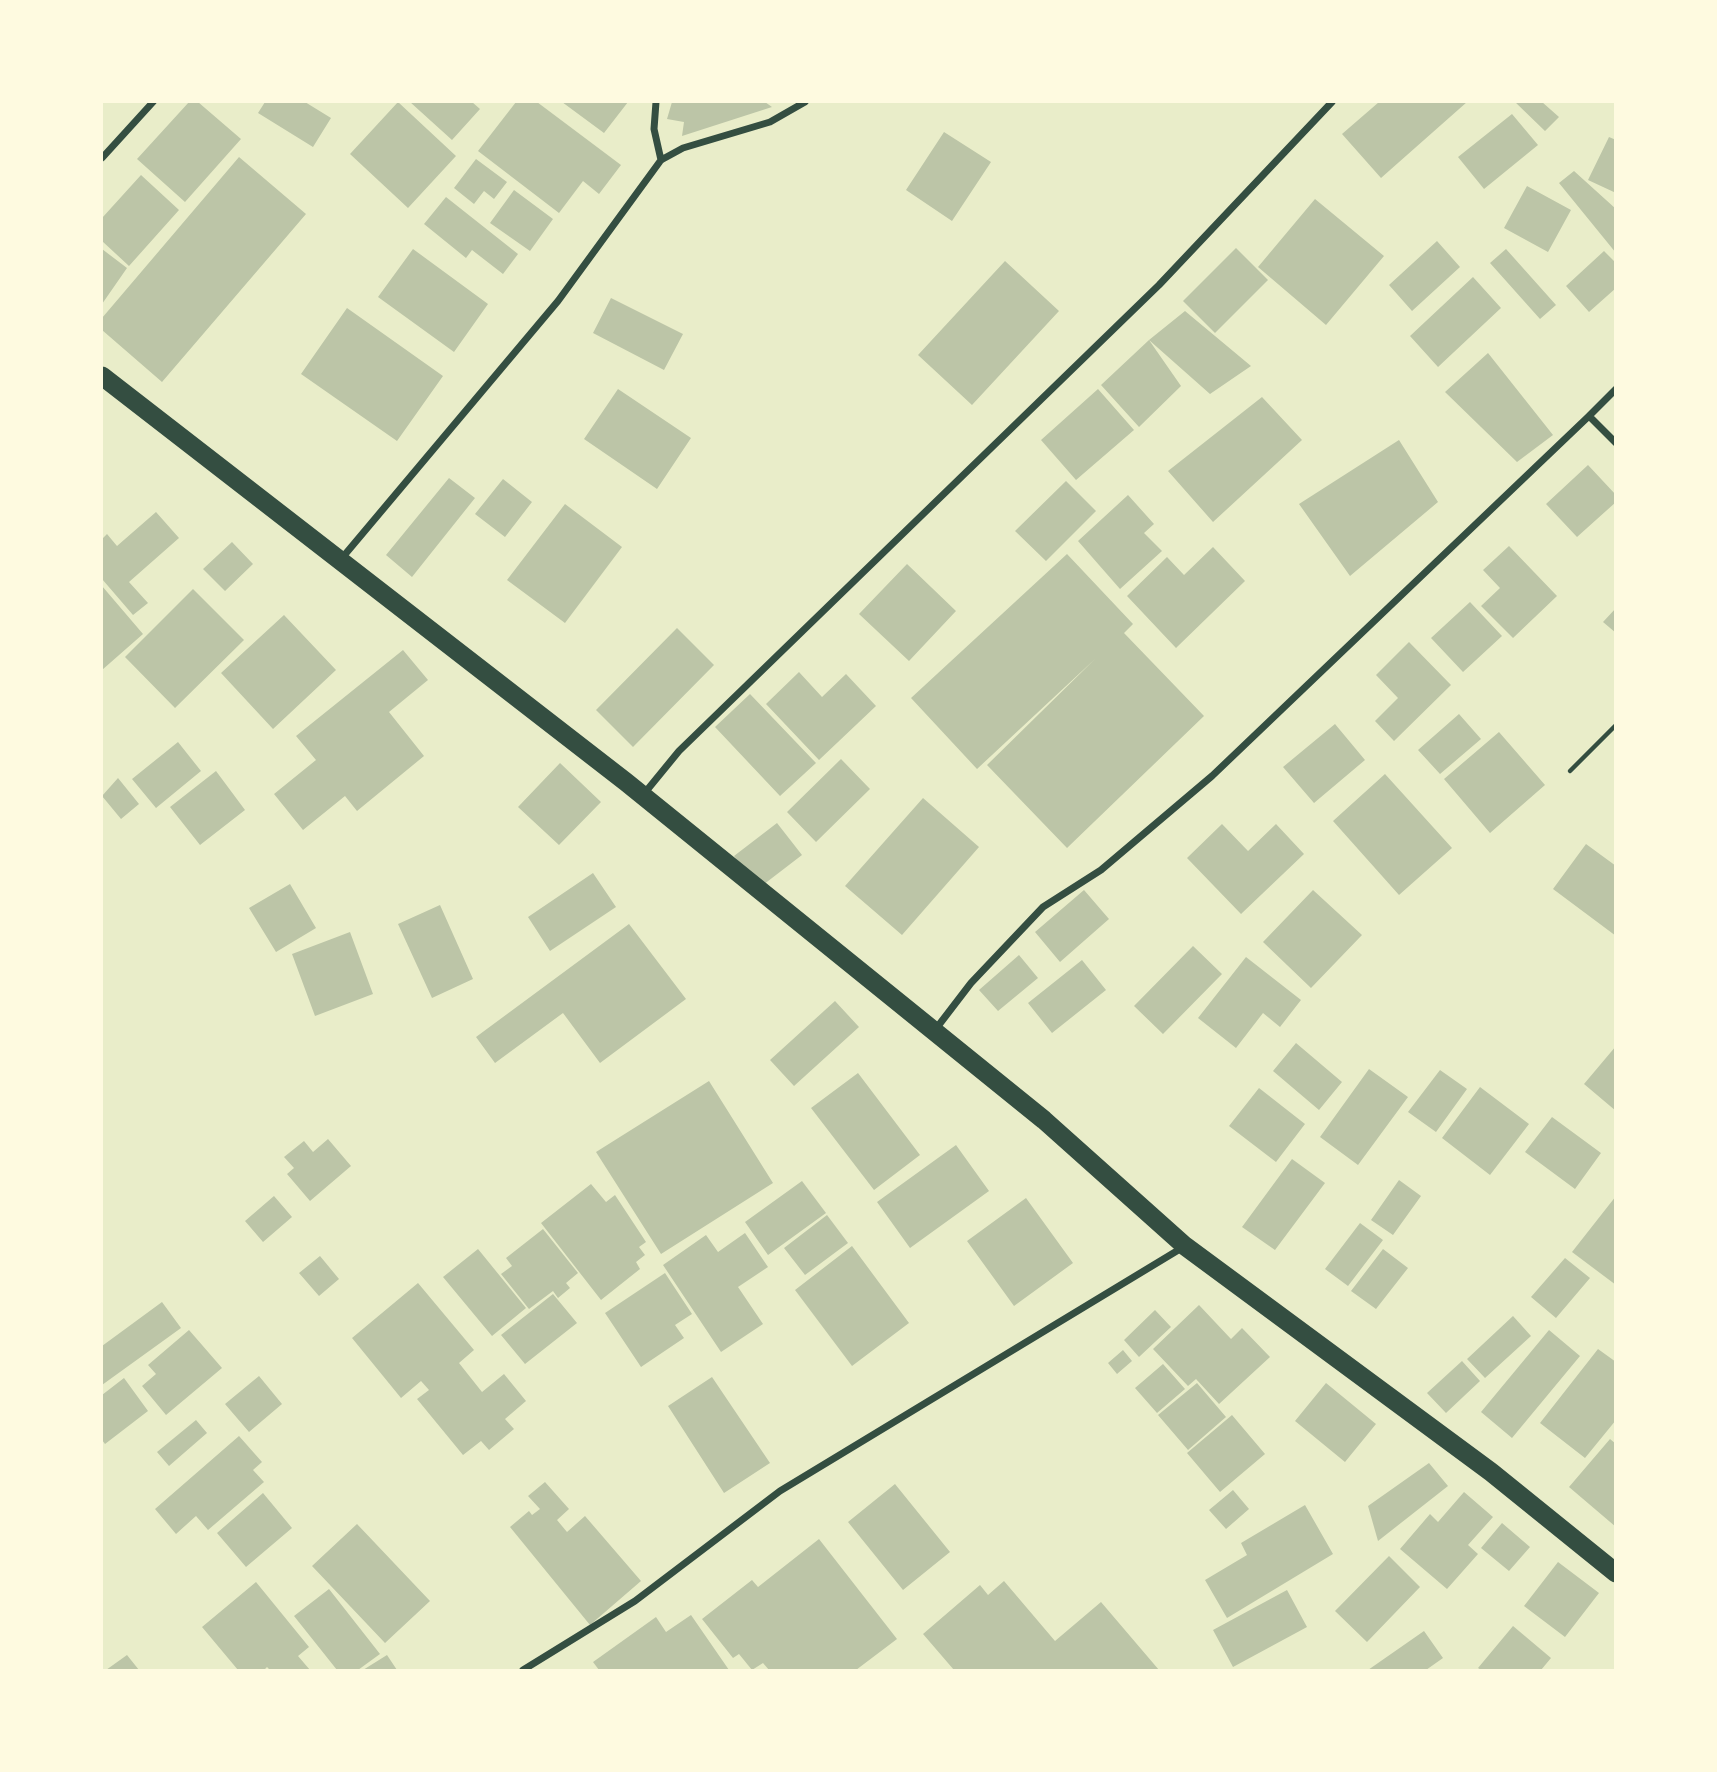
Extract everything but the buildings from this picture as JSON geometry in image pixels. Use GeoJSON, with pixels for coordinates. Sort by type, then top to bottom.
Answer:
{"type":"FeatureCollection","features":[{"type":"Feature","properties":{"kind":"highway"},"geometry":{"type":"LineString","coordinates":[[102,376],[341,558],[935,1030],[1044,1120],[1185,1246],[1491,1472],[1615,1573]]}},
{"type":"Feature","properties":{"kind":"street"},"geometry":{"type":"LineString","coordinates":[[102,158],[153,102]]}},
{"type":"Feature","properties":{"kind":"street"},"geometry":{"type":"LineString","coordinates":[[656,102],[654,129],[661,160]]}},
{"type":"Feature","properties":{"kind":"street"},"geometry":{"type":"LineString","coordinates":[[341,558],[558,301],[661,160],[682,148],[770,122],[806,102]]}},
{"type":"Feature","properties":{"kind":"street"},"geometry":{"type":"LineString","coordinates":[[642,796],[679,751],[1160,285],[1332,102]]}},
{"type":"Feature","properties":{"kind":"street"},"geometry":{"type":"LineString","coordinates":[[935,1030],[971,984],[1043,907],[1101,870],[1212,776],[1615,389]]}},
{"type":"Feature","properties":{"kind":"street"},"geometry":{"type":"LineString","coordinates":[[1589,416],[1615,443]]}},
{"type":"Feature","properties":{"kind":"street"},"geometry":{"type":"LineString","coordinates":[[523,1671],[635,1601],[780,1491],[1185,1246]]}},
{"type":"Feature","properties":{"kind":"path"},"geometry":{"type":"LineString","coordinates":[[1570,771],[1615,725]]}}]}
